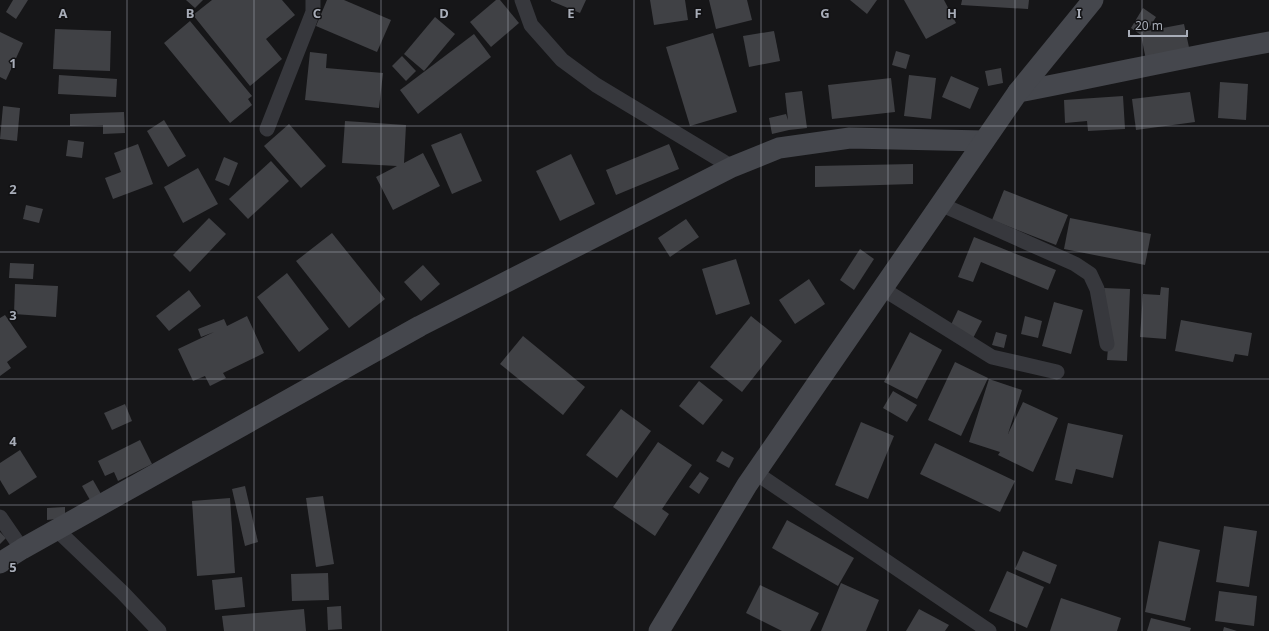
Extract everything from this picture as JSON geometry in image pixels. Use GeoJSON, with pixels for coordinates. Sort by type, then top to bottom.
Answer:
{"type":"FeatureCollection","features":[{"type":"Feature","properties":{"kind":"street"},"geometry":{"type":"LineString","coordinates":[[266,129],[309,25],[313,12],[312,0]]}},
{"type":"Feature","properties":{"kind":"street"},"geometry":{"type":"LineString","coordinates":[[522,0],[531,25],[562,60],[596,85],[732,167]]}},
{"type":"Feature","properties":{"kind":"street"},"geometry":{"type":"LineString","coordinates":[[659,631],[747,485],[940,204],[1018,92],[1093,0]]}},
{"type":"Feature","properties":{"kind":"street"},"geometry":{"type":"LineString","coordinates":[[1018,92],[1269,42]]}},
{"type":"Feature","properties":{"kind":"street"},"geometry":{"type":"LineString","coordinates":[[0,563],[22,549],[420,326],[732,167],[780,148],[850,138],[984,141]]}},
{"type":"Feature","properties":{"kind":"street"},"geometry":{"type":"LineString","coordinates":[[940,204],[1075,264],[1090,274],[1097,289],[1107,344]]}},
{"type":"Feature","properties":{"kind":"street"},"geometry":{"type":"LineString","coordinates":[[883,289],[992,357],[1057,372]]}},
{"type":"Feature","properties":{"kind":"street"},"geometry":{"type":"LineString","coordinates":[[756,473],[989,631]]}},
{"type":"Feature","properties":{"kind":"street"},"geometry":{"type":"LineString","coordinates":[[0,517],[22,549]]}},
{"type":"Feature","properties":{"kind":"street"},"geometry":{"type":"LineString","coordinates":[[57,530],[124,594],[159,631]]}},
{"type":"Feature","properties":{"kind":"building"},"geometry":{"type":"Polygon","coordinates":[[[13,0],[28,0],[16,19],[6,12],[13,0]]]}},
{"type":"Feature","properties":{"kind":"building"},"geometry":{"type":"Polygon","coordinates":[[[186,0],[203,0],[195,8],[186,0]]]}},
{"type":"Feature","properties":{"kind":"building"},"geometry":{"type":"Polygon","coordinates":[[[212,0],[282,0],[295,15],[266,39],[282,59],[250,86],[193,15],[212,0]]]}},
{"type":"Feature","properties":{"kind":"building"},"geometry":{"type":"Polygon","coordinates":[[[327,0],[344,0],[391,20],[377,52],[316,26],[327,0]]]}},
{"type":"Feature","properties":{"kind":"building"},"geometry":{"type":"Polygon","coordinates":[[[496,0],[500,0],[519,23],[491,47],[470,22],[496,0]]]}},
{"type":"Feature","properties":{"kind":"building"},"geometry":{"type":"Polygon","coordinates":[[[551,0],[586,0],[580,13],[551,0]]]}},
{"type":"Feature","properties":{"kind":"building"},"geometry":{"type":"Polygon","coordinates":[[[650,0],[685,0],[688,20],[654,25],[650,0]]]}},
{"type":"Feature","properties":{"kind":"building"},"geometry":{"type":"Polygon","coordinates":[[[709,0],[747,0],[752,20],[716,29],[709,0]]]}},
{"type":"Feature","properties":{"kind":"building"},"geometry":{"type":"Polygon","coordinates":[[[850,0],[877,0],[867,14],[850,0]]]}},
{"type":"Feature","properties":{"kind":"building"},"geometry":{"type":"Polygon","coordinates":[[[904,0],[944,0],[956,23],[926,39],[904,0]]]}},
{"type":"Feature","properties":{"kind":"building"},"geometry":{"type":"Polygon","coordinates":[[[962,0],[1029,0],[1028,9],[961,5],[962,0]]]}},
{"type":"Feature","properties":{"kind":"building"},"geometry":{"type":"Polygon","coordinates":[[[1143,8],[1156,17],[1147,31],[1184,24],[1190,52],[1146,60],[1141,35],[1131,28],[1143,8]]]}},
{"type":"Feature","properties":{"kind":"building"},"geometry":{"type":"Polygon","coordinates":[[[435,17],[455,34],[424,71],[404,54],[435,17]]]}},
{"type":"Feature","properties":{"kind":"building"},"geometry":{"type":"Polygon","coordinates":[[[190,21],[252,96],[248,99],[252,105],[230,123],[164,43],[190,21]]]}},
{"type":"Feature","properties":{"kind":"building"},"geometry":{"type":"Polygon","coordinates":[[[55,29],[111,31],[110,71],[53,69],[55,29]]]}},
{"type":"Feature","properties":{"kind":"building"},"geometry":{"type":"Polygon","coordinates":[[[774,31],[780,61],[749,67],[743,36],[774,31]]]}},
{"type":"Feature","properties":{"kind":"building"},"geometry":{"type":"Polygon","coordinates":[[[0,32],[23,43],[6,80],[0,77],[0,32]]]}},
{"type":"Feature","properties":{"kind":"building"},"geometry":{"type":"Polygon","coordinates":[[[713,33],[737,112],[690,126],[666,47],[713,33]]]}},
{"type":"Feature","properties":{"kind":"building"},"geometry":{"type":"Polygon","coordinates":[[[474,34],[491,57],[418,114],[400,90],[474,34]]]}},
{"type":"Feature","properties":{"kind":"building"},"geometry":{"type":"Polygon","coordinates":[[[896,51],[910,55],[906,69],[892,65],[896,51]]]}},
{"type":"Feature","properties":{"kind":"building"},"geometry":{"type":"Polygon","coordinates":[[[310,52],[327,54],[326,68],[383,73],[379,108],[305,100],[310,52]]]}},
{"type":"Feature","properties":{"kind":"building"},"geometry":{"type":"Polygon","coordinates":[[[402,56],[416,71],[406,81],[392,66],[402,56]]]}},
{"type":"Feature","properties":{"kind":"building"},"geometry":{"type":"Polygon","coordinates":[[[1001,68],[1003,83],[988,86],[985,71],[1001,68]]]}},
{"type":"Feature","properties":{"kind":"building"},"geometry":{"type":"Polygon","coordinates":[[[59,75],[117,79],[116,97],[58,94],[59,75]]]}},
{"type":"Feature","properties":{"kind":"building"},"geometry":{"type":"Polygon","coordinates":[[[909,75],[936,78],[931,119],[904,116],[909,75]]]}},
{"type":"Feature","properties":{"kind":"building"},"geometry":{"type":"Polygon","coordinates":[[[951,76],[979,88],[970,109],[942,97],[951,76]]]}},
{"type":"Feature","properties":{"kind":"building"},"geometry":{"type":"Polygon","coordinates":[[[891,78],[895,112],[832,119],[828,85],[891,78]]]}},
{"type":"Feature","properties":{"kind":"building"},"geometry":{"type":"Polygon","coordinates":[[[1220,82],[1248,84],[1246,120],[1218,118],[1220,82]]]}},
{"type":"Feature","properties":{"kind":"building"},"geometry":{"type":"Polygon","coordinates":[[[802,91],[807,128],[772,134],[769,118],[786,114],[788,120],[785,93],[802,91]]]}},
{"type":"Feature","properties":{"kind":"building"},"geometry":{"type":"Polygon","coordinates":[[[1190,92],[1195,122],[1136,130],[1132,99],[1190,92]]]}},
{"type":"Feature","properties":{"kind":"building"},"geometry":{"type":"Polygon","coordinates":[[[1123,96],[1125,129],[1088,131],[1087,121],[1065,123],[1064,100],[1123,96]]]}},
{"type":"Feature","properties":{"kind":"building"},"geometry":{"type":"Polygon","coordinates":[[[3,106],[20,108],[17,141],[0,139],[3,106]]]}},
{"type":"Feature","properties":{"kind":"building"},"geometry":{"type":"Polygon","coordinates":[[[124,112],[125,133],[103,134],[103,125],[70,126],[70,114],[124,112]]]}},
{"type":"Feature","properties":{"kind":"building"},"geometry":{"type":"Polygon","coordinates":[[[164,120],[186,156],[168,167],[147,131],[164,120]]]}},
{"type":"Feature","properties":{"kind":"building"},"geometry":{"type":"Polygon","coordinates":[[[345,121],[406,125],[404,163],[423,153],[440,186],[393,210],[376,177],[397,166],[342,163],[345,121]]]}},
{"type":"Feature","properties":{"kind":"building"},"geometry":{"type":"Polygon","coordinates":[[[289,124],[326,166],[301,188],[264,146],[289,124]]]}},
{"type":"Feature","properties":{"kind":"building"},"geometry":{"type":"Polygon","coordinates":[[[461,133],[482,181],[452,194],[431,145],[461,133]]]}},
{"type":"Feature","properties":{"kind":"building"},"geometry":{"type":"Polygon","coordinates":[[[68,140],[84,142],[82,158],[66,156],[68,140]]]}},
{"type":"Feature","properties":{"kind":"building"},"geometry":{"type":"Polygon","coordinates":[[[138,144],[153,184],[113,199],[105,178],[121,172],[114,153],[138,144]]]}},
{"type":"Feature","properties":{"kind":"building"},"geometry":{"type":"Polygon","coordinates":[[[669,144],[679,169],[616,195],[606,170],[669,144]]]}},
{"type":"Feature","properties":{"kind":"building"},"geometry":{"type":"Polygon","coordinates":[[[571,154],[595,204],[560,221],[536,171],[571,154]]]}},
{"type":"Feature","properties":{"kind":"building"},"geometry":{"type":"Polygon","coordinates":[[[224,157],[238,163],[229,186],[215,180],[224,157]]]}},
{"type":"Feature","properties":{"kind":"building"},"geometry":{"type":"Polygon","coordinates":[[[271,161],[289,181],[248,219],[229,199],[271,161]]]}},
{"type":"Feature","properties":{"kind":"building"},"geometry":{"type":"Polygon","coordinates":[[[913,164],[913,184],[815,187],[815,166],[913,164]]]}},
{"type":"Feature","properties":{"kind":"building"},"geometry":{"type":"Polygon","coordinates":[[[198,168],[218,204],[183,223],[164,187],[198,168]]]}},
{"type":"Feature","properties":{"kind":"building"},"geometry":{"type":"Polygon","coordinates":[[[1004,190],[1068,215],[1056,245],[992,220],[1004,190]]]}},
{"type":"Feature","properties":{"kind":"building"},"geometry":{"type":"Polygon","coordinates":[[[26,205],[43,209],[39,223],[23,219],[26,205]]]}},
{"type":"Feature","properties":{"kind":"building"},"geometry":{"type":"Polygon","coordinates":[[[209,218],[226,234],[190,272],[173,255],[209,218]]]}},
{"type":"Feature","properties":{"kind":"building"},"geometry":{"type":"Polygon","coordinates":[[[1070,218],[1151,234],[1145,265],[1064,249],[1070,218]]]}},
{"type":"Feature","properties":{"kind":"building"},"geometry":{"type":"Polygon","coordinates":[[[686,219],[699,237],[670,257],[658,238],[686,219]]]}},
{"type":"Feature","properties":{"kind":"building"},"geometry":{"type":"Polygon","coordinates":[[[332,233],[385,299],[349,328],[296,261],[332,233]]]}},
{"type":"Feature","properties":{"kind":"building"},"geometry":{"type":"Polygon","coordinates":[[[974,237],[1056,270],[1048,290],[981,262],[973,282],[958,277],[974,237]]]}},
{"type":"Feature","properties":{"kind":"building"},"geometry":{"type":"Polygon","coordinates":[[[860,249],[874,259],[854,290],[840,280],[860,249]]]}},
{"type":"Feature","properties":{"kind":"building"},"geometry":{"type":"Polygon","coordinates":[[[736,259],[750,304],[716,315],[702,269],[736,259]]]}},
{"type":"Feature","properties":{"kind":"building"},"geometry":{"type":"Polygon","coordinates":[[[10,263],[34,264],[33,279],[9,278],[10,263]]]}},
{"type":"Feature","properties":{"kind":"building"},"geometry":{"type":"Polygon","coordinates":[[[423,265],[440,284],[421,301],[404,282],[423,265]]]}},
{"type":"Feature","properties":{"kind":"building"},"geometry":{"type":"Polygon","coordinates":[[[287,273],[329,329],[299,352],[257,297],[287,273]]]}},
{"type":"Feature","properties":{"kind":"building"},"geometry":{"type":"Polygon","coordinates":[[[809,279],[825,304],[795,324],[779,300],[809,279]]]}},
{"type":"Feature","properties":{"kind":"building"},"geometry":{"type":"Polygon","coordinates":[[[15,284],[58,286],[56,317],[14,314],[15,284]]]}},
{"type":"Feature","properties":{"kind":"building"},"geometry":{"type":"Polygon","coordinates":[[[1161,287],[1169,288],[1166,339],[1140,337],[1143,294],[1160,295],[1161,287]]]}},
{"type":"Feature","properties":{"kind":"building"},"geometry":{"type":"Polygon","coordinates":[[[1104,288],[1130,289],[1127,361],[1107,360],[1109,336],[1104,288]]]}},
{"type":"Feature","properties":{"kind":"building"},"geometry":{"type":"Polygon","coordinates":[[[189,290],[201,306],[169,331],[156,316],[189,290]]]}},
{"type":"Feature","properties":{"kind":"building"},"geometry":{"type":"Polygon","coordinates":[[[1054,302],[1083,310],[1071,354],[1042,346],[1054,302]]]}},
{"type":"Feature","properties":{"kind":"building"},"geometry":{"type":"Polygon","coordinates":[[[958,310],[982,321],[971,342],[948,331],[958,310]]]}},
{"type":"Feature","properties":{"kind":"building"},"geometry":{"type":"Polygon","coordinates":[[[5,315],[27,347],[7,362],[11,368],[0,376],[0,318],[5,315]]]}},
{"type":"Feature","properties":{"kind":"building"},"geometry":{"type":"Polygon","coordinates":[[[247,316],[264,353],[223,373],[226,378],[210,386],[205,376],[193,381],[178,349],[214,332],[201,337],[198,329],[224,319],[227,326],[247,316]]]}},
{"type":"Feature","properties":{"kind":"building"},"geometry":{"type":"Polygon","coordinates":[[[751,316],[782,341],[742,392],[710,367],[751,316]]]}},
{"type":"Feature","properties":{"kind":"building"},"geometry":{"type":"Polygon","coordinates":[[[1025,316],[1042,321],[1038,338],[1021,334],[1025,316]]]}},
{"type":"Feature","properties":{"kind":"building"},"geometry":{"type":"Polygon","coordinates":[[[1181,320],[1252,333],[1248,356],[1235,354],[1233,362],[1175,351],[1181,320]]]}},
{"type":"Feature","properties":{"kind":"building"},"geometry":{"type":"Polygon","coordinates":[[[910,332],[942,350],[917,399],[884,382],[910,332]]]}},
{"type":"Feature","properties":{"kind":"building"},"geometry":{"type":"Polygon","coordinates":[[[996,332],[1007,335],[1004,348],[992,345],[996,332]]]}},
{"type":"Feature","properties":{"kind":"building"},"geometry":{"type":"Polygon","coordinates":[[[523,336],[585,387],[563,415],[500,364],[523,336]]]}},
{"type":"Feature","properties":{"kind":"building"},"geometry":{"type":"Polygon","coordinates":[[[955,362],[988,378],[961,436],[928,420],[955,362]]]}},
{"type":"Feature","properties":{"kind":"building"},"geometry":{"type":"Polygon","coordinates":[[[989,379],[1022,390],[1008,434],[1023,402],[1058,418],[1033,472],[998,455],[1000,452],[969,442],[989,379]]]}},
{"type":"Feature","properties":{"kind":"building"},"geometry":{"type":"Polygon","coordinates":[[[699,381],[723,400],[703,425],[679,406],[699,381]]]}},
{"type":"Feature","properties":{"kind":"building"},"geometry":{"type":"Polygon","coordinates":[[[893,391],[917,405],[907,422],[883,408],[893,391]]]}},
{"type":"Feature","properties":{"kind":"building"},"geometry":{"type":"Polygon","coordinates":[[[125,404],[132,421],[112,430],[104,413],[125,404]]]}},
{"type":"Feature","properties":{"kind":"building"},"geometry":{"type":"Polygon","coordinates":[[[621,409],[651,431],[617,478],[586,455],[621,409]]]}},
{"type":"Feature","properties":{"kind":"building"},"geometry":{"type":"Polygon","coordinates":[[[861,422],[894,436],[868,499],[835,485],[861,422]]]}},
{"type":"Feature","properties":{"kind":"building"},"geometry":{"type":"Polygon","coordinates":[[[1068,423],[1123,435],[1113,478],[1076,469],[1072,484],[1055,480],[1068,423]]]}},
{"type":"Feature","properties":{"kind":"building"},"geometry":{"type":"Polygon","coordinates":[[[140,440],[152,464],[118,481],[114,472],[105,476],[98,461],[140,440]]]}},
{"type":"Feature","properties":{"kind":"building"},"geometry":{"type":"Polygon","coordinates":[[[658,442],[692,465],[662,509],[669,514],[655,536],[613,507],[658,442]]]}},
{"type":"Feature","properties":{"kind":"building"},"geometry":{"type":"Polygon","coordinates":[[[935,443],[1015,481],[1000,512],[920,474],[935,443]]]}},
{"type":"Feature","properties":{"kind":"building"},"geometry":{"type":"Polygon","coordinates":[[[20,450],[37,477],[9,495],[0,480],[0,463],[20,450]]]}},
{"type":"Feature","properties":{"kind":"building"},"geometry":{"type":"Polygon","coordinates":[[[722,451],[734,458],[729,468],[716,461],[722,451]]]}},
{"type":"Feature","properties":{"kind":"building"},"geometry":{"type":"Polygon","coordinates":[[[700,472],[709,478],[699,494],[689,487],[700,472]]]}},
{"type":"Feature","properties":{"kind":"building"},"geometry":{"type":"Polygon","coordinates":[[[93,480],[101,494],[90,500],[82,486],[93,480]]]}},
{"type":"Feature","properties":{"kind":"building"},"geometry":{"type":"Polygon","coordinates":[[[245,486],[258,542],[245,546],[232,489],[245,486]]]}},
{"type":"Feature","properties":{"kind":"building"},"geometry":{"type":"Polygon","coordinates":[[[323,496],[334,564],[316,567],[306,498],[323,496]]]}},
{"type":"Feature","properties":{"kind":"building"},"geometry":{"type":"Polygon","coordinates":[[[230,498],[235,573],[197,576],[192,501],[230,498]]]}},
{"type":"Feature","properties":{"kind":"building"},"geometry":{"type":"Polygon","coordinates":[[[65,507],[65,518],[47,520],[47,508],[65,507]]]}},
{"type":"Feature","properties":{"kind":"building"},"geometry":{"type":"Polygon","coordinates":[[[787,520],[854,558],[838,586],[772,548],[787,520]]]}},
{"type":"Feature","properties":{"kind":"building"},"geometry":{"type":"Polygon","coordinates":[[[1224,526],[1257,531],[1249,587],[1216,582],[1224,526]]]}},
{"type":"Feature","properties":{"kind":"building"},"geometry":{"type":"Polygon","coordinates":[[[0,532],[6,538],[0,544],[0,532]]]}},
{"type":"Feature","properties":{"kind":"building"},"geometry":{"type":"Polygon","coordinates":[[[1159,541],[1200,550],[1185,621],[1145,612],[1159,541]]]}},
{"type":"Feature","properties":{"kind":"building"},"geometry":{"type":"Polygon","coordinates":[[[1023,551],[1057,565],[1050,584],[1015,569],[1023,551]]]}},
{"type":"Feature","properties":{"kind":"building"},"geometry":{"type":"Polygon","coordinates":[[[1007,571],[1044,587],[1027,628],[989,611],[1007,571]]]}},
{"type":"Feature","properties":{"kind":"building"},"geometry":{"type":"Polygon","coordinates":[[[328,573],[329,600],[292,601],[291,574],[328,573]]]}},
{"type":"Feature","properties":{"kind":"building"},"geometry":{"type":"Polygon","coordinates":[[[242,577],[245,607],[215,610],[212,580],[242,577]]]}},
{"type":"Feature","properties":{"kind":"building"},"geometry":{"type":"Polygon","coordinates":[[[841,583],[879,600],[866,631],[821,631],[841,583]]]}},
{"type":"Feature","properties":{"kind":"building"},"geometry":{"type":"Polygon","coordinates":[[[760,585],[819,613],[810,631],[782,631],[746,613],[760,585]]]}},
{"type":"Feature","properties":{"kind":"building"},"geometry":{"type":"Polygon","coordinates":[[[1219,591],[1257,596],[1254,626],[1215,621],[1219,591]]]}},
{"type":"Feature","properties":{"kind":"building"},"geometry":{"type":"Polygon","coordinates":[[[1061,598],[1121,618],[1117,631],[1050,631],[1061,598]]]}},
{"type":"Feature","properties":{"kind":"building"},"geometry":{"type":"Polygon","coordinates":[[[341,606],[342,629],[328,630],[327,607],[341,606]]]}},
{"type":"Feature","properties":{"kind":"building"},"geometry":{"type":"Polygon","coordinates":[[[304,609],[306,631],[224,631],[222,616],[304,609]]]}},
{"type":"Feature","properties":{"kind":"building"},"geometry":{"type":"Polygon","coordinates":[[[919,609],[949,625],[945,631],[906,631],[919,609]]]}},
{"type":"Feature","properties":{"kind":"building"},"geometry":{"type":"Polygon","coordinates":[[[1151,618],[1191,628],[1190,631],[1147,631],[1151,618]]]}},
{"type":"Feature","properties":{"kind":"building"},"geometry":{"type":"Polygon","coordinates":[[[1224,627],[1237,631],[1223,631],[1224,627]]]}}]}
